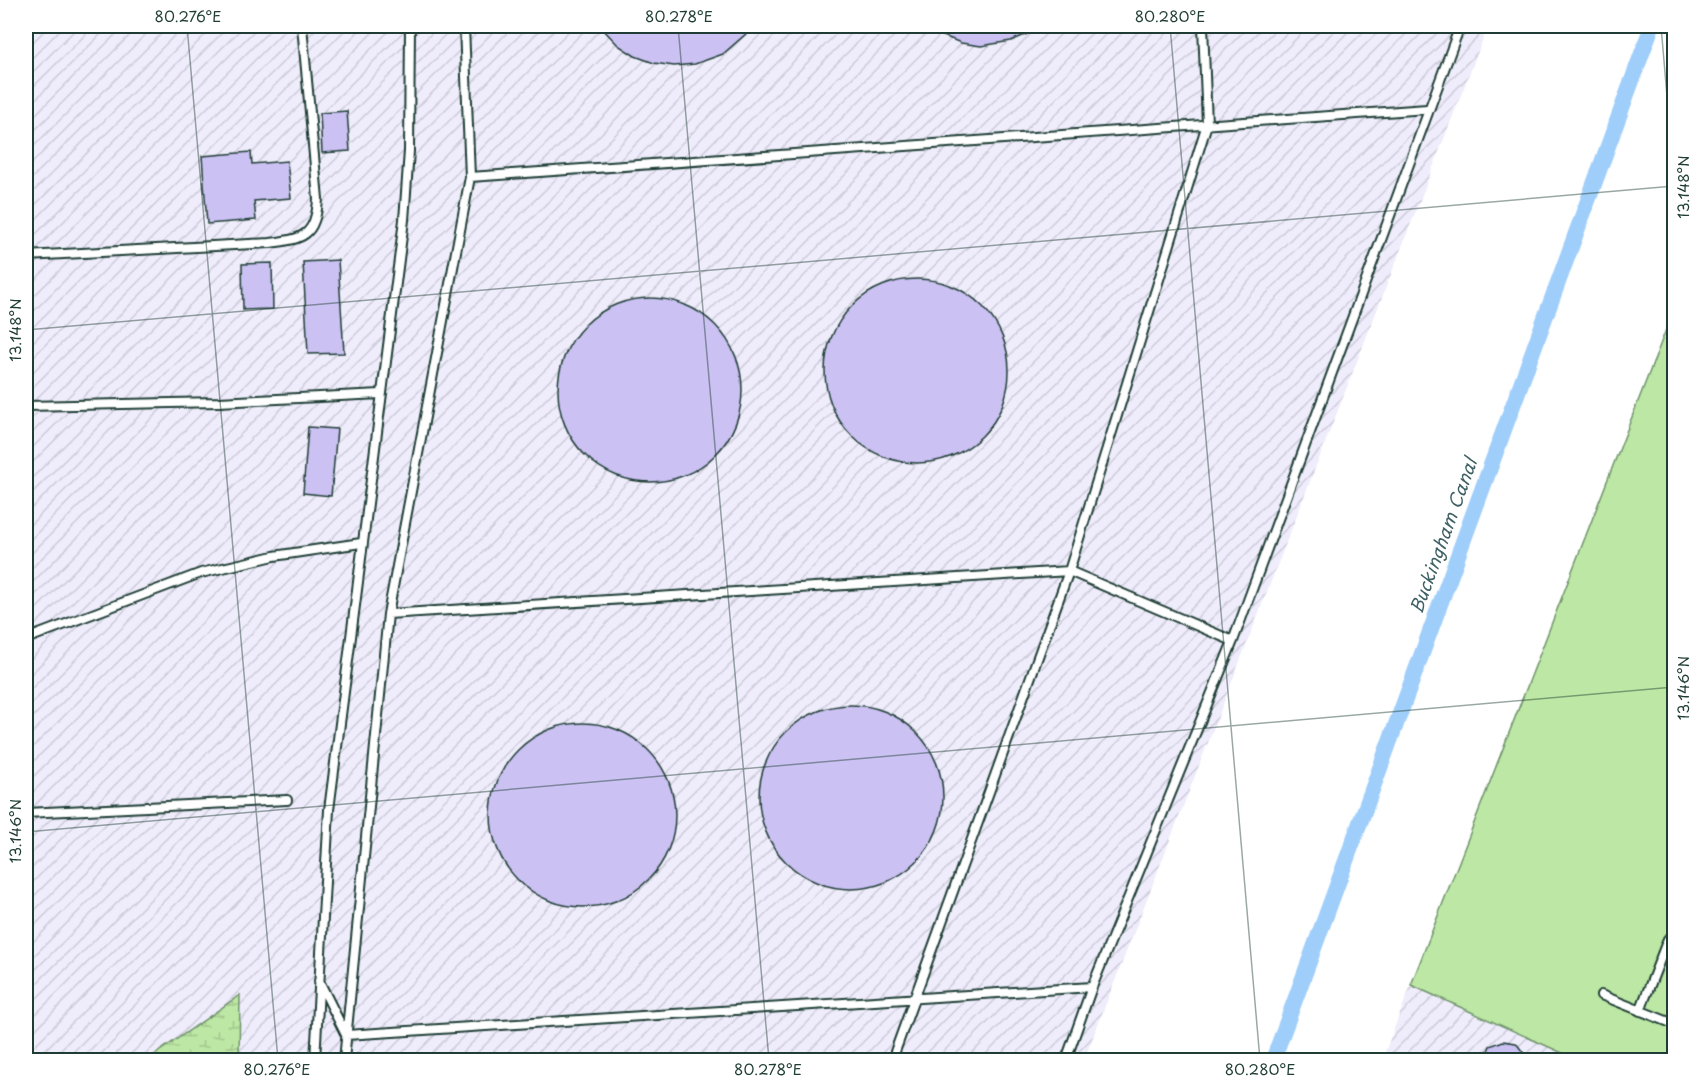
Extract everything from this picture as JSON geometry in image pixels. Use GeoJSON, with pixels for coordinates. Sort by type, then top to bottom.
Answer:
{"type":"FeatureCollection","features":[{"type":"Feature","properties":{"kind":"lane"},"geometry":{"type":"LineString","coordinates":[[26,256],[270,243],[305,236],[313,226],[318,199],[302,26]]}},
{"type":"Feature","properties":{"kind":"lane"},"geometry":{"type":"LineString","coordinates":[[315,1060],[329,810],[361,543],[404,220],[409,151],[410,26]]}},
{"type":"Feature","properties":{"kind":"lane"},"geometry":{"type":"LineString","coordinates":[[344,1060],[388,614],[470,177],[464,26]]}},
{"type":"Feature","properties":{"kind":"lane"},"geometry":{"type":"LineString","coordinates":[[891,1060],[1069,571],[1207,124],[1203,26]]}},
{"type":"Feature","properties":{"kind":"lane"},"geometry":{"type":"LineString","coordinates":[[1066,1060],[1092,987],[1233,641],[1427,109],[1460,26]]}},
{"type":"Feature","properties":{"kind":"lane"},"geometry":{"type":"LineString","coordinates":[[470,177],[1427,109]]}},
{"type":"Feature","properties":{"kind":"lane"},"geometry":{"type":"LineString","coordinates":[[26,406],[219,402],[381,394]]}},
{"type":"Feature","properties":{"kind":"lane"},"geometry":{"type":"LineString","coordinates":[[26,639],[201,573],[274,556],[361,543]]}},
{"type":"Feature","properties":{"kind":"lane"},"geometry":{"type":"LineString","coordinates":[[388,614],[1069,571],[1233,641]]}},
{"type":"Feature","properties":{"kind":"lane"},"geometry":{"type":"LineString","coordinates":[[26,813],[287,800]]}},
{"type":"Feature","properties":{"kind":"lane"},"geometry":{"type":"LineString","coordinates":[[1640,1011],[1668,939],[1674,936]]}},
{"type":"Feature","properties":{"kind":"lane"},"geometry":{"type":"LineString","coordinates":[[319,981],[346,1035]]}},
{"type":"Feature","properties":{"kind":"lane"},"geometry":{"type":"LineString","coordinates":[[346,1035],[1092,987]]}},
{"type":"Feature","properties":{"kind":"lane"},"geometry":{"type":"LineString","coordinates":[[1601,995],[1674,1024]]}},
{"type":"Feature","properties":{"kind":"shaded area"},"geometry":{"type":"Polygon","coordinates":[[[26,26],[1488,26],[1084,1060],[26,1060],[26,26]]]}},
{"type":"Feature","properties":{"kind":"shaded area"},"geometry":{"type":"Polygon","coordinates":[[[1411,985],[1578,1060],[1382,1060],[1411,985]]]}},
{"type":"Feature","properties":{"kind":"green space"},"geometry":{"type":"Polygon","coordinates":[[[1674,309],[1674,1060],[1578,1060],[1411,985],[1674,309]]]}},
{"type":"Feature","properties":{"kind":"green space"},"geometry":{"type":"Polygon","coordinates":[[[240,995],[239,1060],[147,1060],[240,995]]]}},
{"type":"Feature","properties":{"kind":"building"},"geometry":{"type":"Polygon","coordinates":[[[600,26],[755,26],[723,54],[695,64],[674,66],[654,63],[635,56],[618,45],[600,26]]]}},
{"type":"Feature","properties":{"kind":"building"},"geometry":{"type":"Polygon","coordinates":[[[918,26],[1046,26],[1011,41],[981,46],[961,43],[918,26]]]}},
{"type":"Feature","properties":{"kind":"building"},"geometry":{"type":"Polygon","coordinates":[[[347,111],[350,151],[322,153],[320,113],[347,111]]]}},
{"type":"Feature","properties":{"kind":"building"},"geometry":{"type":"Polygon","coordinates":[[[251,152],[252,164],[287,161],[291,198],[254,201],[256,220],[207,224],[202,156],[251,152]]]}},
{"type":"Feature","properties":{"kind":"building"},"geometry":{"type":"Polygon","coordinates":[[[338,260],[344,353],[308,354],[303,262],[338,260]]]}},
{"type":"Feature","properties":{"kind":"building"},"geometry":{"type":"Polygon","coordinates":[[[272,263],[273,309],[243,310],[242,264],[272,263]]]}},
{"type":"Feature","properties":{"kind":"building"},"geometry":{"type":"Polygon","coordinates":[[[917,279],[952,286],[968,294],[982,306],[994,320],[1002,336],[1009,371],[1002,406],[994,422],[982,436],[968,448],[952,456],[917,463],[882,456],[866,448],[852,436],[840,422],[832,406],[825,371],[832,336],[840,320],[852,306],[866,294],[882,286],[917,279]]]}},
{"type":"Feature","properties":{"kind":"building"},"geometry":{"type":"Polygon","coordinates":[[[650,298],[685,305],[701,313],[715,325],[727,339],[735,355],[742,390],[735,425],[727,441],[715,455],[701,467],[685,475],[650,482],[615,475],[599,467],[585,455],[573,441],[565,425],[558,390],[565,355],[573,339],[585,325],[599,313],[615,305],[650,298]]]}},
{"type":"Feature","properties":{"kind":"building"},"geometry":{"type":"Polygon","coordinates":[[[308,427],[337,429],[331,496],[303,493],[308,427]]]}},
{"type":"Feature","properties":{"kind":"building"},"geometry":{"type":"Polygon","coordinates":[[[851,705],[886,712],[902,720],[916,732],[928,746],[936,762],[943,797],[936,832],[928,848],[916,862],[902,874],[886,882],[851,889],[816,882],[800,874],[786,862],[774,848],[766,832],[759,797],[766,762],[774,746],[786,732],[800,720],[816,712],[851,705]]]}},
{"type":"Feature","properties":{"kind":"building"},"geometry":{"type":"Polygon","coordinates":[[[583,723],[618,730],[634,738],[648,750],[660,764],[668,780],[675,815],[668,850],[660,866],[648,880],[634,892],[618,900],[583,907],[548,900],[532,892],[518,880],[506,866],[498,850],[491,815],[498,780],[506,764],[518,750],[532,738],[548,730],[583,723]]]}},
{"type":"Feature","properties":{"kind":"building"},"geometry":{"type":"Polygon","coordinates":[[[1503,1041],[1516,1043],[1529,1060],[1484,1060],[1490,1046],[1503,1041]]]}},
{"type":"Feature","properties":{"kind":"waterway","name":"Buckingham Canal"},"geometry":{"type":"LineString","coordinates":[[1273,1060],[1652,26]]}}]}
